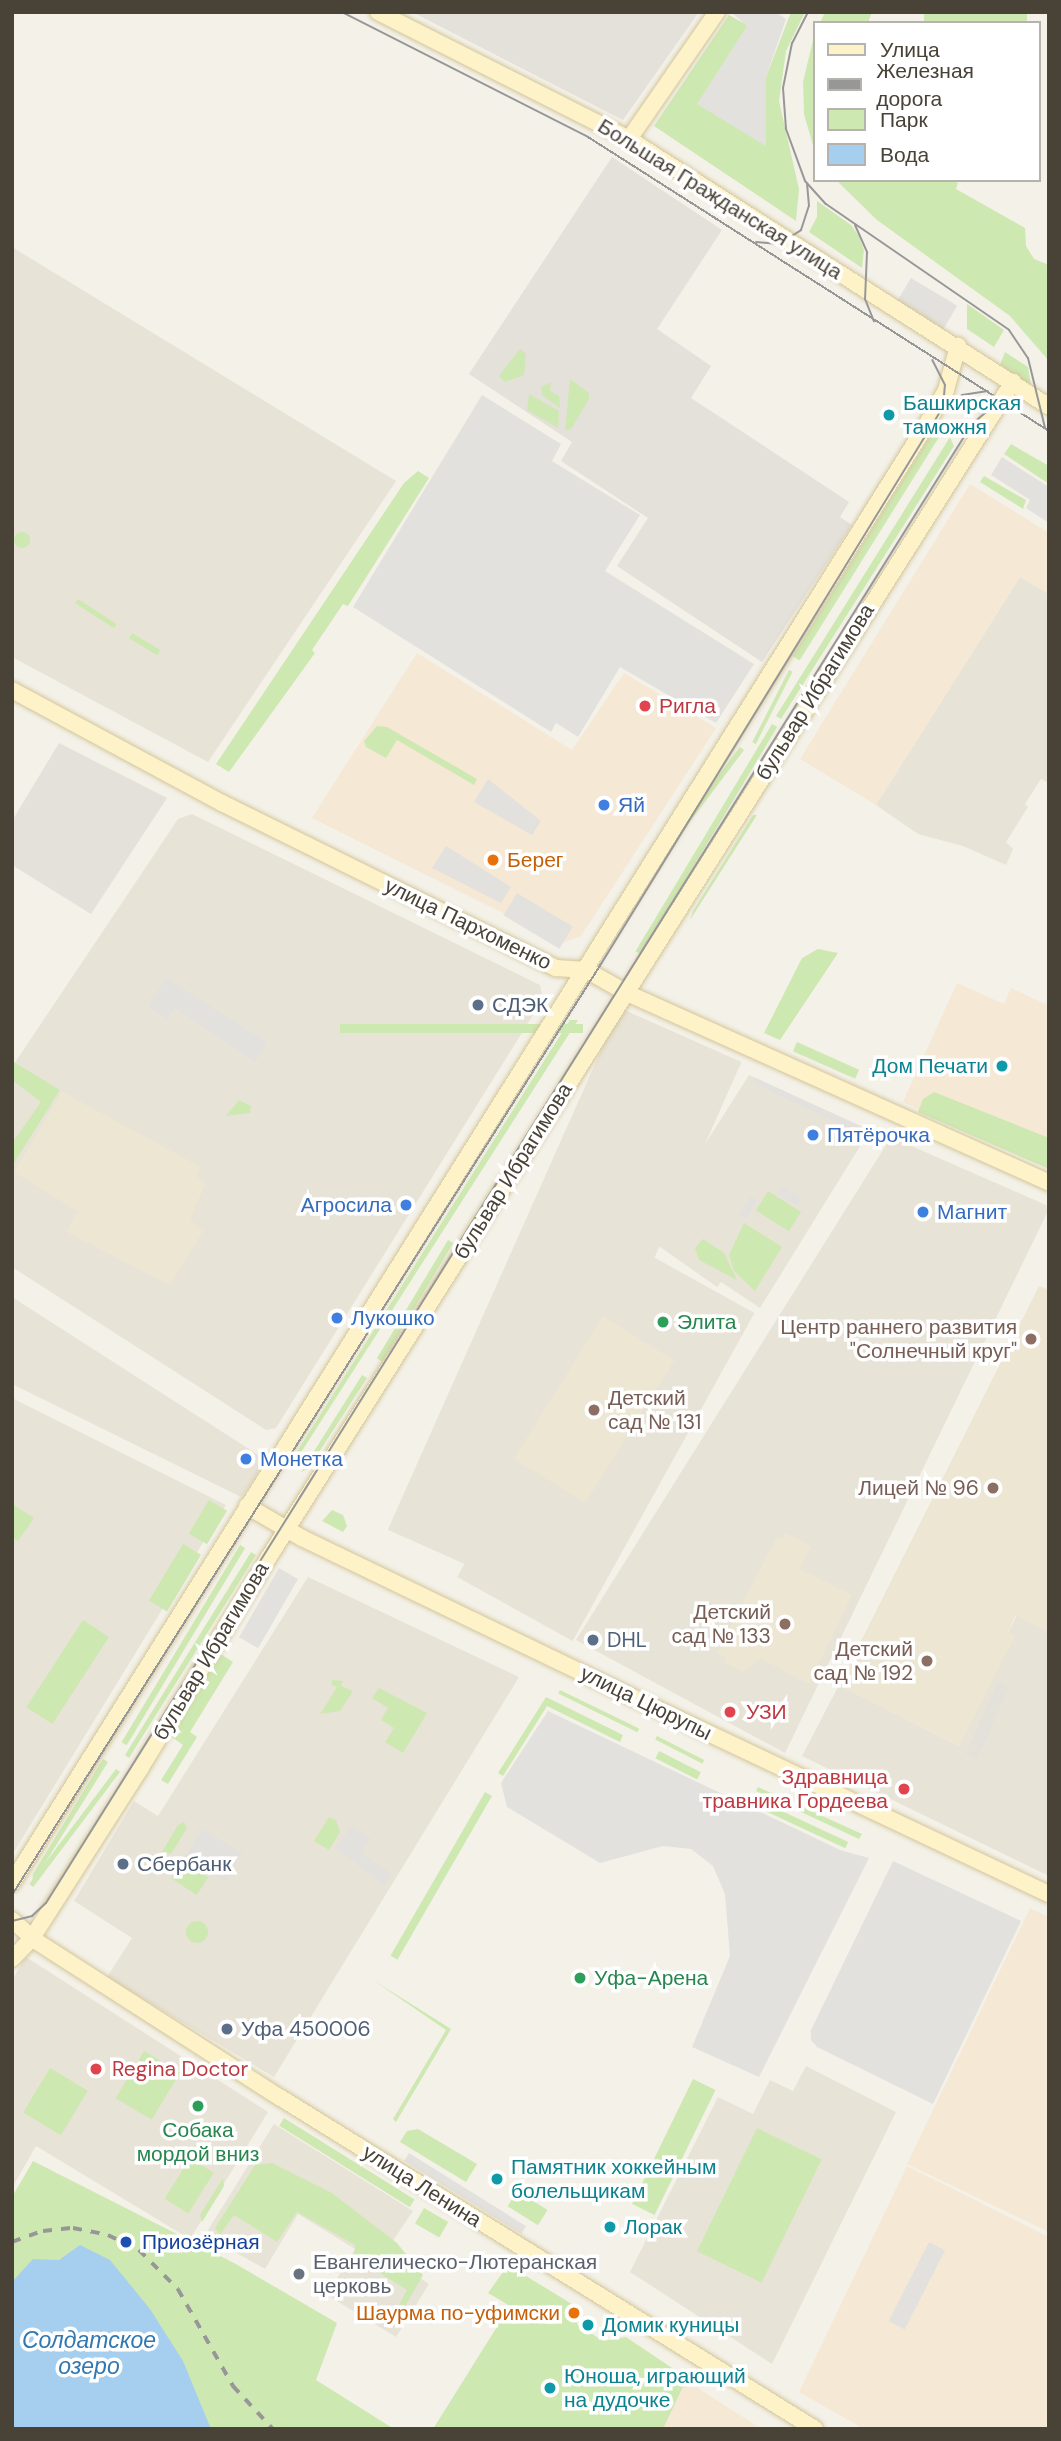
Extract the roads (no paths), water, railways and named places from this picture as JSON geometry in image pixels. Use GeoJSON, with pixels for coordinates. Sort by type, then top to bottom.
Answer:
{"type":"FeatureCollection","features":[{"type":"Feature","properties":{"kind":"main road","name":"Большая Гражданская улица"},"geometry":{"type":"LineString","coordinates":[[378,12],[629,139],[958,346],[1049,407]]}},
{"type":"Feature","properties":{"kind":"main road"},"geometry":{"type":"LineString","coordinates":[[629,139],[717,12]]}},
{"type":"Feature","properties":{"kind":"main road"},"geometry":{"type":"LineString","coordinates":[[12,1883],[925,427],[946,390],[958,346]]}},
{"type":"Feature","properties":{"kind":"main road","name":"бульвар Ибрагимова"},"geometry":{"type":"LineString","coordinates":[[12,1959],[32,1938],[1013,382]]}},
{"type":"Feature","properties":{"kind":"main road","name":"улица Пархоменко"},"geometry":{"type":"LineString","coordinates":[[12,690],[222,803],[556,968],[586,970],[627,993],[1049,1183]]}},
{"type":"Feature","properties":{"kind":"main road","name":"улица Цюрупы"},"geometry":{"type":"LineString","coordinates":[[247,1506],[287,1530],[1049,1894]]}},
{"type":"Feature","properties":{"kind":"main road","name":"улица Ленина"},"geometry":{"type":"LineString","coordinates":[[12,1920],[32,1938],[380,2161],[815,2429]]}},
{"type":"Feature","properties":{"kind":"main road","name":"улица Ленина"},"geometry":{"type":"LineString","coordinates":[[12,1931],[32,1938]]}},
{"type":"Feature","properties":{"kind":"water","name":"Солдатское озеро"},"geometry":{"type":"Polygon","coordinates":[[[80,2245],[110,2260],[150,2309],[183,2361],[211,2429],[14,2429],[12,2282],[33,2259],[59,2260],[80,2245]]]}},
{"type":"Feature","properties":{"kind":"tram line"},"geometry":{"type":"LineString","coordinates":[[342,12],[588,137],[1049,431]]}},
{"type":"Feature","properties":{"kind":"tram line"},"geometry":{"type":"LineString","coordinates":[[808,12],[792,43],[783,88],[786,129],[805,181],[826,204],[1009,330],[1028,358],[1045,428]]}},
{"type":"Feature","properties":{"kind":"tram line"},"geometry":{"type":"LineString","coordinates":[[756,242],[779,244],[801,230],[809,206],[807,184]]}},
{"type":"Feature","properties":{"kind":"tram line"},"geometry":{"type":"LineString","coordinates":[[855,225],[867,252],[865,299],[874,321]]}},
{"type":"Feature","properties":{"kind":"tram line"},"geometry":{"type":"LineString","coordinates":[[12,1895],[601,964],[943,407],[945,385],[932,360]]}},
{"type":"Feature","properties":{"kind":"tram line"},"geometry":{"type":"LineString","coordinates":[[943,407],[962,395],[988,391]]}},
{"type":"Feature","properties":{"kind":"tram line"},"geometry":{"type":"LineString","coordinates":[[12,1921],[32,1916],[46,1903],[972,424],[991,408],[1016,409]]}},
{"type":"Feature","properties":{"kind":"railway"},"geometry":{"type":"LineString","coordinates":[[12,2242],[43,2231],[73,2228],[108,2235],[139,2250],[178,2289],[233,2386],[273,2429]]}},
{"type":"Feature","properties":{"kind":"place","name":"Башкирская таможня"},"geometry":{"type":"Point","coordinates":[889,415]}},
{"type":"Feature","properties":{"kind":"place","name":"Ригла"},"geometry":{"type":"Point","coordinates":[645,706]}},
{"type":"Feature","properties":{"kind":"place","name":"Яй"},"geometry":{"type":"Point","coordinates":[604,805]}},
{"type":"Feature","properties":{"kind":"place","name":"Берег"},"geometry":{"type":"Point","coordinates":[493,860]}},
{"type":"Feature","properties":{"kind":"place","name":"СДЭК"},"geometry":{"type":"Point","coordinates":[478,1005]}},
{"type":"Feature","properties":{"kind":"place","name":"Дом Печати"},"geometry":{"type":"Point","coordinates":[1002,1066]}},
{"type":"Feature","properties":{"kind":"place","name":"Пятёрочка"},"geometry":{"type":"Point","coordinates":[813,1135]}},
{"type":"Feature","properties":{"kind":"place","name":"Агросила"},"geometry":{"type":"Point","coordinates":[406,1205]}},
{"type":"Feature","properties":{"kind":"place","name":"Магнит"},"geometry":{"type":"Point","coordinates":[923,1212]}},
{"type":"Feature","properties":{"kind":"place","name":"Лукошко"},"geometry":{"type":"Point","coordinates":[337,1318]}},
{"type":"Feature","properties":{"kind":"place","name":"Элита"},"geometry":{"type":"Point","coordinates":[663,1322]}},
{"type":"Feature","properties":{"kind":"place","name":"Центр раннего развития \"Солнечный круг\""},"geometry":{"type":"Point","coordinates":[1031,1339]}},
{"type":"Feature","properties":{"kind":"place","name":"Детский сад № 131"},"geometry":{"type":"Point","coordinates":[594,1410]}},
{"type":"Feature","properties":{"kind":"place","name":"Монетка"},"geometry":{"type":"Point","coordinates":[246,1459]}},
{"type":"Feature","properties":{"kind":"place","name":"Лицей № 96"},"geometry":{"type":"Point","coordinates":[993,1488]}},
{"type":"Feature","properties":{"kind":"place","name":"Детский сад № 133"},"geometry":{"type":"Point","coordinates":[785,1624]}},
{"type":"Feature","properties":{"kind":"place","name":"DHL"},"geometry":{"type":"Point","coordinates":[593,1640]}},
{"type":"Feature","properties":{"kind":"place","name":"Детский сад № 192"},"geometry":{"type":"Point","coordinates":[927,1661]}},
{"type":"Feature","properties":{"kind":"place","name":"УЗИ"},"geometry":{"type":"Point","coordinates":[730,1712]}},
{"type":"Feature","properties":{"kind":"place","name":"Здравница травника Гордеева"},"geometry":{"type":"Point","coordinates":[904,1789]}},
{"type":"Feature","properties":{"kind":"place","name":"Сбербанк"},"geometry":{"type":"Point","coordinates":[123,1864]}},
{"type":"Feature","properties":{"kind":"place","name":"Уфа-Арена"},"geometry":{"type":"Point","coordinates":[580,1978]}},
{"type":"Feature","properties":{"kind":"place","name":"Уфа 450006"},"geometry":{"type":"Point","coordinates":[227,2029]}},
{"type":"Feature","properties":{"kind":"place","name":"Regina Doctor"},"geometry":{"type":"Point","coordinates":[96,2069]}},
{"type":"Feature","properties":{"kind":"place","name":"Собака мордой вниз"},"geometry":{"type":"Point","coordinates":[198,2106]}},
{"type":"Feature","properties":{"kind":"place","name":"Памятник хоккейным болельщикам"},"geometry":{"type":"Point","coordinates":[497,2179]}},
{"type":"Feature","properties":{"kind":"place","name":"Лорак"},"geometry":{"type":"Point","coordinates":[610,2227]}},
{"type":"Feature","properties":{"kind":"place","name":"Приозёрная"},"geometry":{"type":"Point","coordinates":[126,2242]}},
{"type":"Feature","properties":{"kind":"place","name":"Евангелическо-Лютеранская церковь"},"geometry":{"type":"Point","coordinates":[299,2274]}},
{"type":"Feature","properties":{"kind":"place","name":"Шаурма по-уфимски"},"geometry":{"type":"Point","coordinates":[574,2313]}},
{"type":"Feature","properties":{"kind":"place","name":"Домик куницы"},"geometry":{"type":"Point","coordinates":[588,2325]}},
{"type":"Feature","properties":{"kind":"place","name":"Юноша, играющий на дудочке"},"geometry":{"type":"Point","coordinates":[550,2388]}}]}
